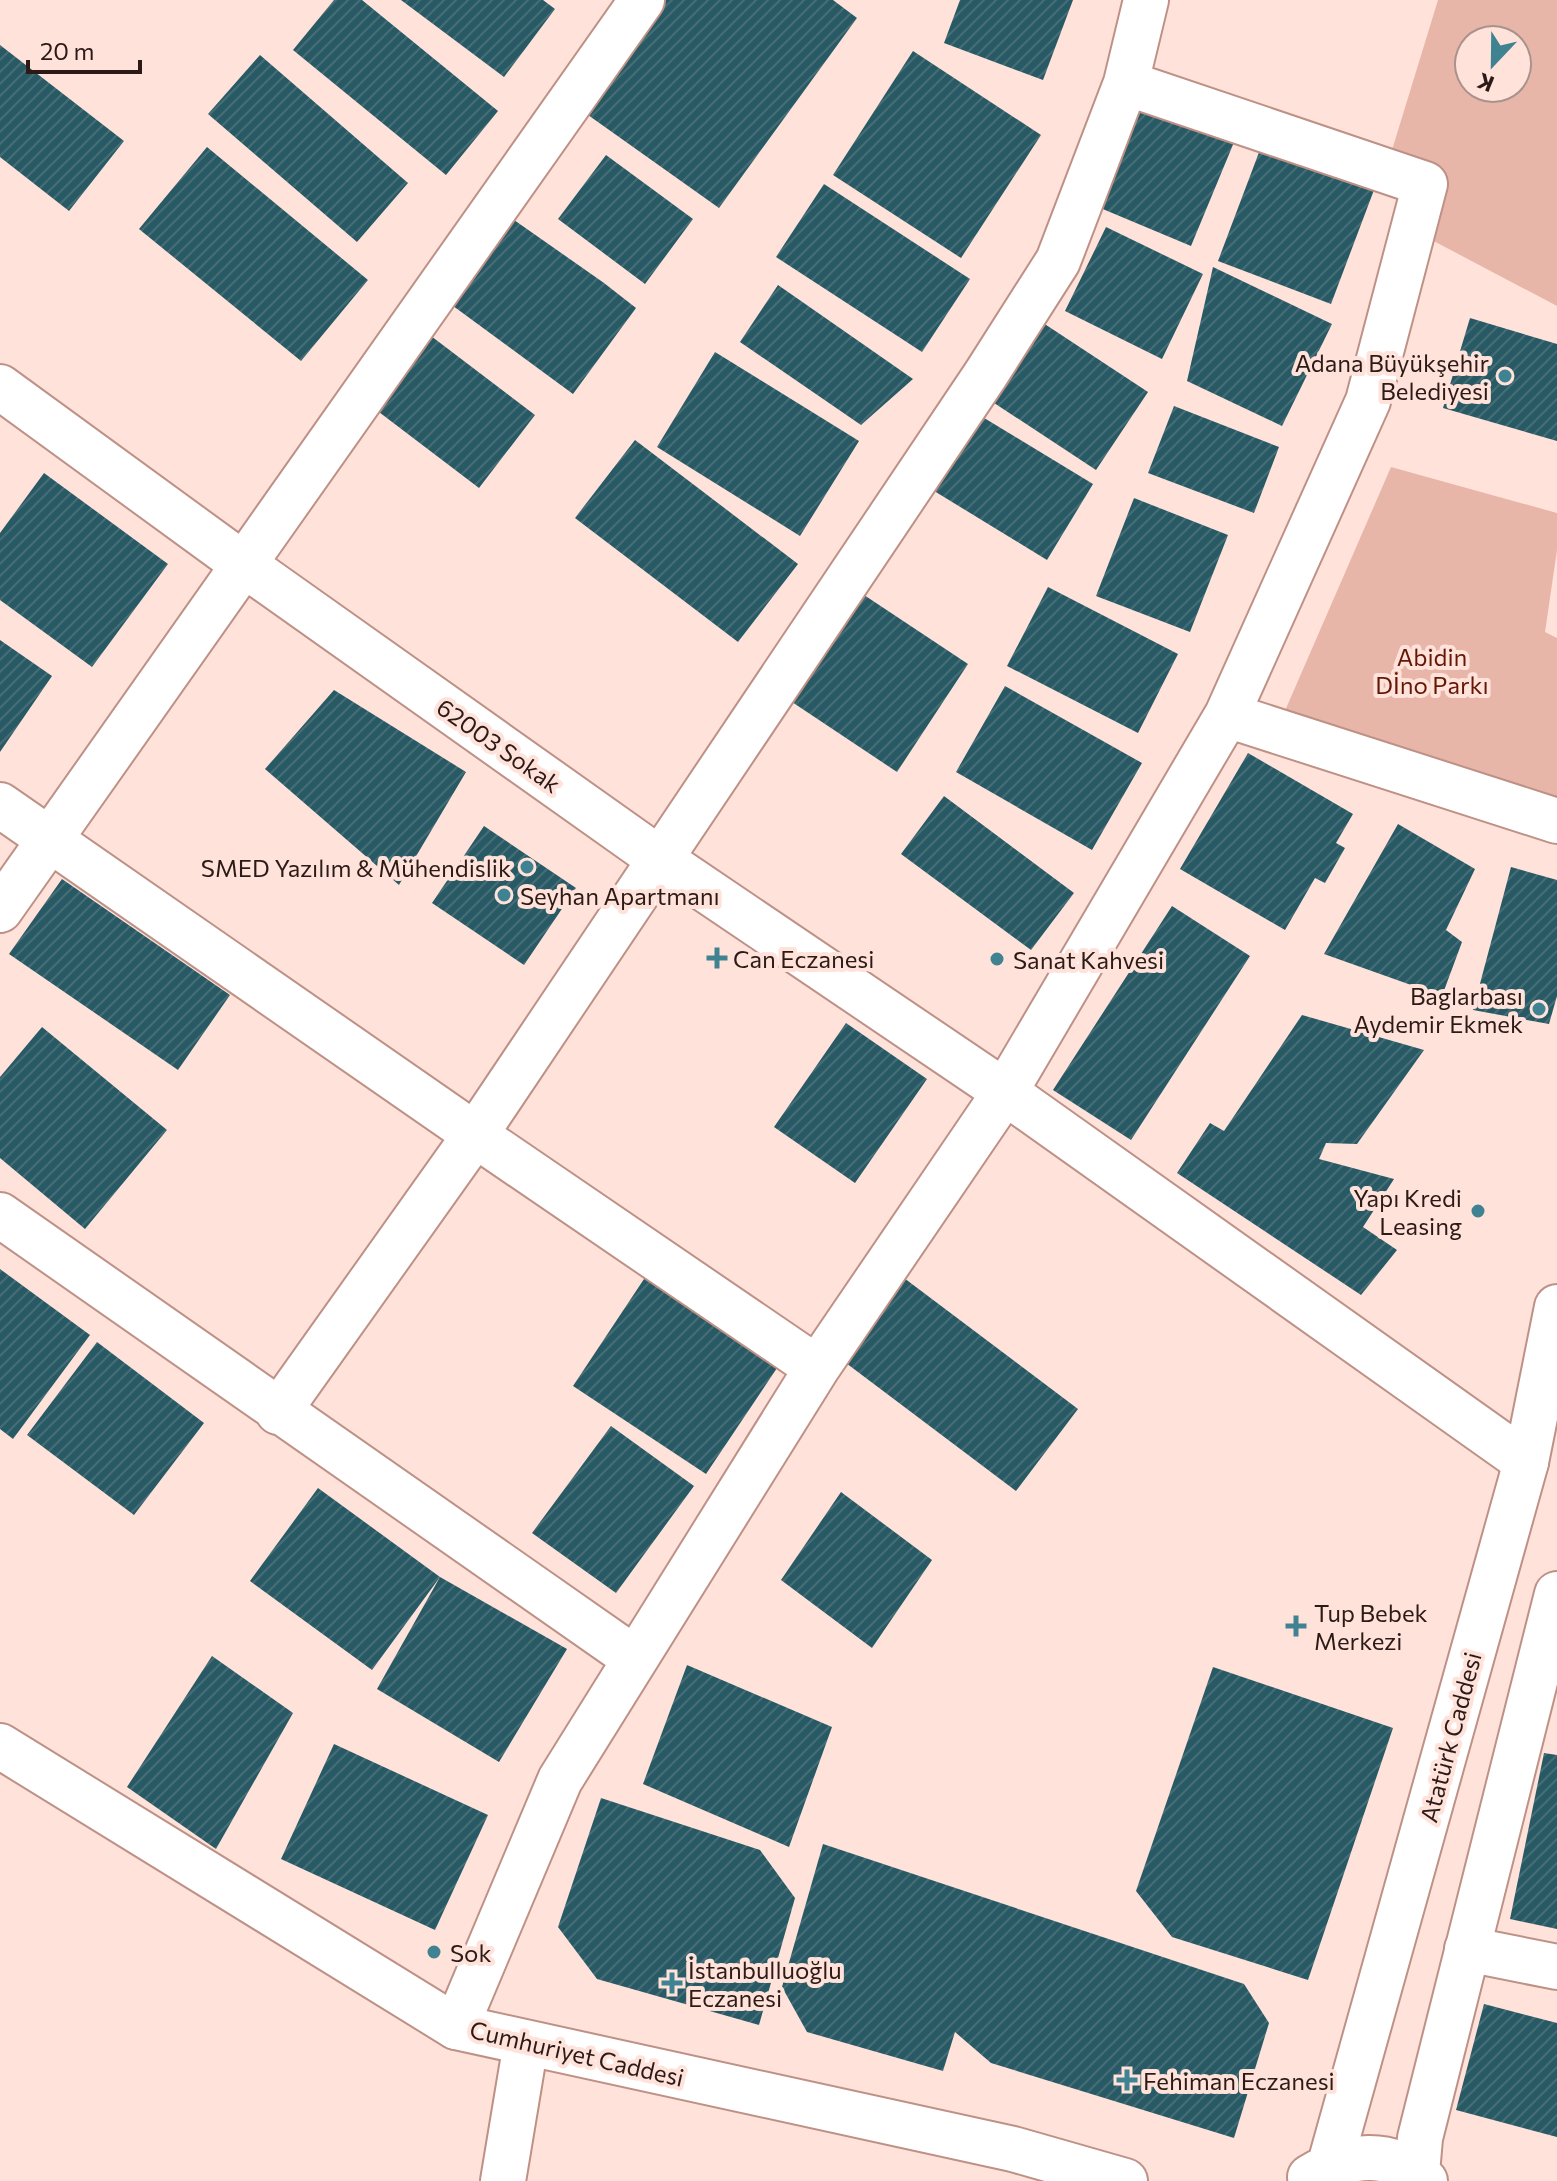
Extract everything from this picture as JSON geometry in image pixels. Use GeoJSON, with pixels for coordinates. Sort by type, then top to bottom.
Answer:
{"type":"FeatureCollection","features":[{"type":"Feature","properties":{"kind":"street"},"geometry":{"type":"LineString","coordinates":[[0,910],[642,0]]}},
{"type":"Feature","properties":{"kind":"street"},"geometry":{"type":"LineString","coordinates":[[278,1412],[475,1135],[986,374],[1058,261],[1126,83],[1146,0]]}},
{"type":"Feature","properties":{"kind":"street"},"geometry":{"type":"LineString","coordinates":[[456,2027],[560,1780],[817,1368],[1005,1092],[1227,715],[1368,401],[1425,184],[1126,83]]}},
{"type":"Feature","properties":{"kind":"street","name":"62003 Sokak"},"geometry":{"type":"LineString","coordinates":[[0,387],[661,860],[1005,1092],[1526,1462]]}},
{"type":"Feature","properties":{"kind":"street"},"geometry":{"type":"LineString","coordinates":[[1227,715],[1557,821]]}},
{"type":"Feature","properties":{"kind":"street"},"geometry":{"type":"LineString","coordinates":[[0,805],[817,1368]]}},
{"type":"Feature","properties":{"kind":"street"},"geometry":{"type":"LineString","coordinates":[[0,1215],[634,1658]]}},
{"type":"Feature","properties":{"kind":"street","name":"Atatürk Caddesi"},"geometry":{"type":"LineString","coordinates":[[1318,2173],[1526,1462],[1557,1307]]}},
{"type":"Feature","properties":{"kind":"street"},"geometry":{"type":"LineString","coordinates":[[1421,2177],[1420,2138],[1557,1594]]}},
{"type":"Feature","properties":{"kind":"street","name":"Cumhuriyet Caddesi"},"geometry":{"type":"LineString","coordinates":[[5,1761],[456,2027],[1013,2149],[1125,2181]]}},
{"type":"Feature","properties":{"kind":"street"},"geometry":{"type":"LineString","coordinates":[[1467,1949],[1557,1967]]}},
{"type":"Feature","properties":{"kind":"street"},"geometry":{"type":"LineString","coordinates":[[503,2181],[526,2043]]}},
{"type":"Feature","properties":{"kind":"street"},"geometry":{"type":"LineString","coordinates":[[1318,2173],[1352,2158],[1375,2158],[1397,2163],[1421,2177]]}},
{"type":"Feature","properties":{"kind":"green space"},"geometry":{"type":"Polygon","coordinates":[[[1438,0],[1557,0],[1557,306],[1407,227],[1392,150],[1438,0]]]}},
{"type":"Feature","properties":{"kind":"green space","name":"Abidin Dİno Parkı"},"geometry":{"type":"Polygon","coordinates":[[[1391,467],[1557,513],[1557,550],[1545,632],[1557,638],[1557,845],[1274,736],[1391,467]]]}},
{"type":"Feature","properties":{"kind":"building"},"geometry":{"type":"Polygon","coordinates":[[[334,0],[362,0],[498,111],[446,175],[293,50],[334,0]]]}},
{"type":"Feature","properties":{"kind":"building"},"geometry":{"type":"Polygon","coordinates":[[[401,0],[543,0],[555,9],[504,77],[401,0]]]}},
{"type":"Feature","properties":{"kind":"building"},"geometry":{"type":"Polygon","coordinates":[[[665,0],[833,0],[857,18],[719,208],[581,110],[665,0]]]}},
{"type":"Feature","properties":{"kind":"building"},"geometry":{"type":"Polygon","coordinates":[[[960,0],[1073,0],[1043,80],[944,43],[960,0]]]}},
{"type":"Feature","properties":{"kind":"building"},"geometry":{"type":"Polygon","coordinates":[[[0,45],[124,141],[69,211],[0,157],[0,45]]]}},
{"type":"Feature","properties":{"kind":"building"},"geometry":{"type":"Polygon","coordinates":[[[913,51],[1041,135],[961,258],[833,175],[913,51]]]}},
{"type":"Feature","properties":{"kind":"building"},"geometry":{"type":"Polygon","coordinates":[[[260,55],[408,183],[357,242],[208,114],[260,55]]]}},
{"type":"Feature","properties":{"kind":"building"},"geometry":{"type":"Polygon","coordinates":[[[1131,91],[1237,135],[1191,246],[1086,202],[1131,91]]]}},
{"type":"Feature","properties":{"kind":"building"},"geometry":{"type":"Polygon","coordinates":[[[207,147],[368,280],[301,361],[139,229],[207,147]]]}},
{"type":"Feature","properties":{"kind":"building"},"geometry":{"type":"Polygon","coordinates":[[[1261,147],[1374,190],[1331,304],[1218,261],[1261,147]]]}},
{"type":"Feature","properties":{"kind":"building"},"geometry":{"type":"Polygon","coordinates":[[[606,155],[693,219],[645,284],[558,219],[606,155]]]}},
{"type":"Feature","properties":{"kind":"building"},"geometry":{"type":"Polygon","coordinates":[[[824,184],[970,279],[922,352],[776,257],[824,184]]]}},
{"type":"Feature","properties":{"kind":"building"},"geometry":{"type":"Polygon","coordinates":[[[507,215],[636,308],[573,394],[445,300],[507,215]]]}},
{"type":"Feature","properties":{"kind":"building"},"geometry":{"type":"Polygon","coordinates":[[[1106,227],[1203,274],[1162,359],[1065,311],[1106,227]]]}},
{"type":"Feature","properties":{"kind":"building"},"geometry":{"type":"Polygon","coordinates":[[[1213,267],[1332,324],[1282,426],[1187,381],[1213,267]]]}},
{"type":"Feature","properties":{"kind":"building"},"geometry":{"type":"Polygon","coordinates":[[[778,285],[913,379],[861,425],[740,342],[778,285]]]}},
{"type":"Feature","properties":{"kind":"building"},"geometry":{"type":"Polygon","coordinates":[[[1034,317],[1148,392],[1096,470],[982,395],[1034,317]]]}},
{"type":"Feature","properties":{"kind":"building","name":"Adana Büyükşehir Belediyesi"},"geometry":{"type":"Polygon","coordinates":[[[1470,318],[1557,344],[1557,441],[1443,408],[1470,318]]]}},
{"type":"Feature","properties":{"kind":"building"},"geometry":{"type":"Polygon","coordinates":[[[431,336],[535,415],[479,488],[375,409],[431,336]]]}},
{"type":"Feature","properties":{"kind":"building"},"geometry":{"type":"Polygon","coordinates":[[[715,352],[859,441],[800,536],[657,447],[715,352]]]}},
{"type":"Feature","properties":{"kind":"building"},"geometry":{"type":"Polygon","coordinates":[[[1174,406],[1279,447],[1254,513],[1148,473],[1174,406]]]}},
{"type":"Feature","properties":{"kind":"building"},"geometry":{"type":"Polygon","coordinates":[[[971,410],[1093,484],[1047,560],[926,486],[971,410]]]}},
{"type":"Feature","properties":{"kind":"building"},"geometry":{"type":"Polygon","coordinates":[[[635,440],[798,564],[738,642],[575,518],[635,440]]]}},
{"type":"Feature","properties":{"kind":"building"},"geometry":{"type":"Polygon","coordinates":[[[44,473],[168,564],[92,667],[0,600],[0,533],[44,473]]]}},
{"type":"Feature","properties":{"kind":"building"},"geometry":{"type":"Polygon","coordinates":[[[1134,498],[1228,535],[1190,632],[1096,596],[1134,498]]]}},
{"type":"Feature","properties":{"kind":"building"},"geometry":{"type":"Polygon","coordinates":[[[1048,587],[1178,654],[1138,733],[1007,666],[1048,587]]]}},
{"type":"Feature","properties":{"kind":"building"},"geometry":{"type":"Polygon","coordinates":[[[855,589],[968,664],[897,772],[783,696],[855,589]]]}},
{"type":"Feature","properties":{"kind":"building"},"geometry":{"type":"Polygon","coordinates":[[[0,640],[52,676],[0,752],[0,640]]]}},
{"type":"Feature","properties":{"kind":"building"},"geometry":{"type":"Polygon","coordinates":[[[1005,686],[1142,763],[1092,850],[956,772],[1005,686]]]}},
{"type":"Feature","properties":{"kind":"building"},"geometry":{"type":"Polygon","coordinates":[[[334,690],[466,772],[399,885],[265,769],[334,690]]]}},
{"type":"Feature","properties":{"kind":"building"},"geometry":{"type":"Polygon","coordinates":[[[1248,753],[1353,814],[1336,843],[1345,848],[1325,883],[1315,878],[1285,930],[1180,869],[1248,753]]]}},
{"type":"Feature","properties":{"kind":"building"},"geometry":{"type":"Polygon","coordinates":[[[944,796],[1074,893],[1031,950],[901,854],[944,796]]]}},
{"type":"Feature","properties":{"kind":"building"},"geometry":{"type":"Polygon","coordinates":[[[1398,824],[1475,869],[1446,930],[1462,942],[1442,996],[1324,954],[1398,824]]]}},
{"type":"Feature","properties":{"kind":"building","name":"Seyhan Apartmanı"},"geometry":{"type":"Polygon","coordinates":[[[484,826],[576,888],[524,965],[432,903],[484,826]]]}},
{"type":"Feature","properties":{"kind":"building"},"geometry":{"type":"Polygon","coordinates":[[[1511,867],[1557,880],[1557,996],[1549,1024],[1473,1010],[1511,867]]]}},
{"type":"Feature","properties":{"kind":"building"},"geometry":{"type":"Polygon","coordinates":[[[62,879],[230,995],[178,1070],[9,954],[62,879]]]}},
{"type":"Feature","properties":{"kind":"building"},"geometry":{"type":"Polygon","coordinates":[[[1172,906],[1250,956],[1131,1140],[1053,1090],[1172,906]]]}},
{"type":"Feature","properties":{"kind":"building"},"geometry":{"type":"Polygon","coordinates":[[[1302,1015],[1424,1050],[1357,1144],[1326,1143],[1319,1159],[1394,1179],[1363,1227],[1397,1250],[1361,1295],[1177,1173],[1210,1123],[1224,1131],[1302,1015]]]}},
{"type":"Feature","properties":{"kind":"building"},"geometry":{"type":"Polygon","coordinates":[[[846,1023],[927,1079],[855,1183],[774,1127],[846,1023]]]}},
{"type":"Feature","properties":{"kind":"building"},"geometry":{"type":"Polygon","coordinates":[[[42,1027],[167,1130],[85,1229],[0,1158],[0,1077],[42,1027]]]}},
{"type":"Feature","properties":{"kind":"building"},"geometry":{"type":"Polygon","coordinates":[[[0,1269],[90,1335],[13,1439],[0,1429],[0,1269]]]}},
{"type":"Feature","properties":{"kind":"building"},"geometry":{"type":"Polygon","coordinates":[[[646,1276],[779,1365],[706,1474],[573,1386],[646,1276]]]}},
{"type":"Feature","properties":{"kind":"building"},"geometry":{"type":"Polygon","coordinates":[[[904,1278],[1078,1409],[1016,1491],[842,1360],[904,1278]]]}},
{"type":"Feature","properties":{"kind":"building"},"geometry":{"type":"Polygon","coordinates":[[[97,1342],[204,1423],[134,1515],[27,1435],[97,1342]]]}},
{"type":"Feature","properties":{"kind":"building"},"geometry":{"type":"Polygon","coordinates":[[[611,1426],[694,1486],[616,1593],[532,1533],[611,1426]]]}},
{"type":"Feature","properties":{"kind":"building"},"geometry":{"type":"Polygon","coordinates":[[[318,1488],[440,1577],[372,1670],[250,1581],[318,1488]]]}},
{"type":"Feature","properties":{"kind":"building"},"geometry":{"type":"Polygon","coordinates":[[[841,1492],[932,1560],[872,1648],[781,1580],[841,1492]]]}},
{"type":"Feature","properties":{"kind":"building"},"geometry":{"type":"Polygon","coordinates":[[[440,1577],[567,1649],[499,1762],[377,1689],[440,1577]]]}},
{"type":"Feature","properties":{"kind":"building"},"geometry":{"type":"Polygon","coordinates":[[[212,1656],[293,1713],[216,1849],[127,1787],[212,1656]]]}},
{"type":"Feature","properties":{"kind":"building"},"geometry":{"type":"Polygon","coordinates":[[[687,1665],[832,1727],[789,1847],[643,1784],[687,1665]]]}},
{"type":"Feature","properties":{"kind":"building"},"geometry":{"type":"Polygon","coordinates":[[[1213,1667],[1393,1728],[1308,1980],[1172,1937],[1136,1891],[1213,1667]]]}},
{"type":"Feature","properties":{"kind":"building"},"geometry":{"type":"Polygon","coordinates":[[[334,1744],[488,1815],[435,1930],[281,1859],[334,1744]]]}},
{"type":"Feature","properties":{"kind":"building"},"geometry":{"type":"Polygon","coordinates":[[[1544,1753],[1557,1755],[1557,1929],[1510,1919],[1544,1753]]]}},
{"type":"Feature","properties":{"kind":"building"},"geometry":{"type":"Polygon","coordinates":[[[601,1798],[760,1850],[795,1898],[759,2025],[597,1979],[558,1927],[601,1798]]]}},
{"type":"Feature","properties":{"kind":"building"},"geometry":{"type":"Polygon","coordinates":[[[823,1844],[1244,1984],[1269,2023],[1234,2138],[991,2063],[955,2032],[943,2071],[807,2032],[782,1987],[823,1844]]]}},
{"type":"Feature","properties":{"kind":"building"},"geometry":{"type":"Polygon","coordinates":[[[1484,2004],[1557,2023],[1557,2137],[1456,2110],[1484,2004]]]}},
{"type":"Feature","properties":{"kind":"place","name":"Adana Büyükşehir Belediyesi"},"geometry":{"type":"Point","coordinates":[1505,376]}},
{"type":"Feature","properties":{"kind":"place","name":"SMED Yazılım & Mühendislik"},"geometry":{"type":"Point","coordinates":[527,867]}},
{"type":"Feature","properties":{"kind":"place","name":"Seyhan Apartmanı"},"geometry":{"type":"Point","coordinates":[504,895]}},
{"type":"Feature","properties":{"kind":"place","name":"Can Eczanesi"},"geometry":{"type":"Point","coordinates":[717,958]}},
{"type":"Feature","properties":{"kind":"place","name":"Sanat Kahvesi"},"geometry":{"type":"Point","coordinates":[997,959]}},
{"type":"Feature","properties":{"kind":"place","name":"Baglarbası Aydemir Ekmek"},"geometry":{"type":"Point","coordinates":[1539,1009]}},
{"type":"Feature","properties":{"kind":"place","name":"Yapı Kredi Leasing"},"geometry":{"type":"Point","coordinates":[1478,1211]}},
{"type":"Feature","properties":{"kind":"place","name":"Tup Bebek Merkezi"},"geometry":{"type":"Point","coordinates":[1296,1626]}},
{"type":"Feature","properties":{"kind":"place","name":"Sok"},"geometry":{"type":"Point","coordinates":[434,1952]}},
{"type":"Feature","properties":{"kind":"place","name":"İstanbulluoğlu Eczanesi"},"geometry":{"type":"Point","coordinates":[672,1983]}},
{"type":"Feature","properties":{"kind":"place","name":"Fehiman Eczanesi"},"geometry":{"type":"Point","coordinates":[1127,2080]}}]}
